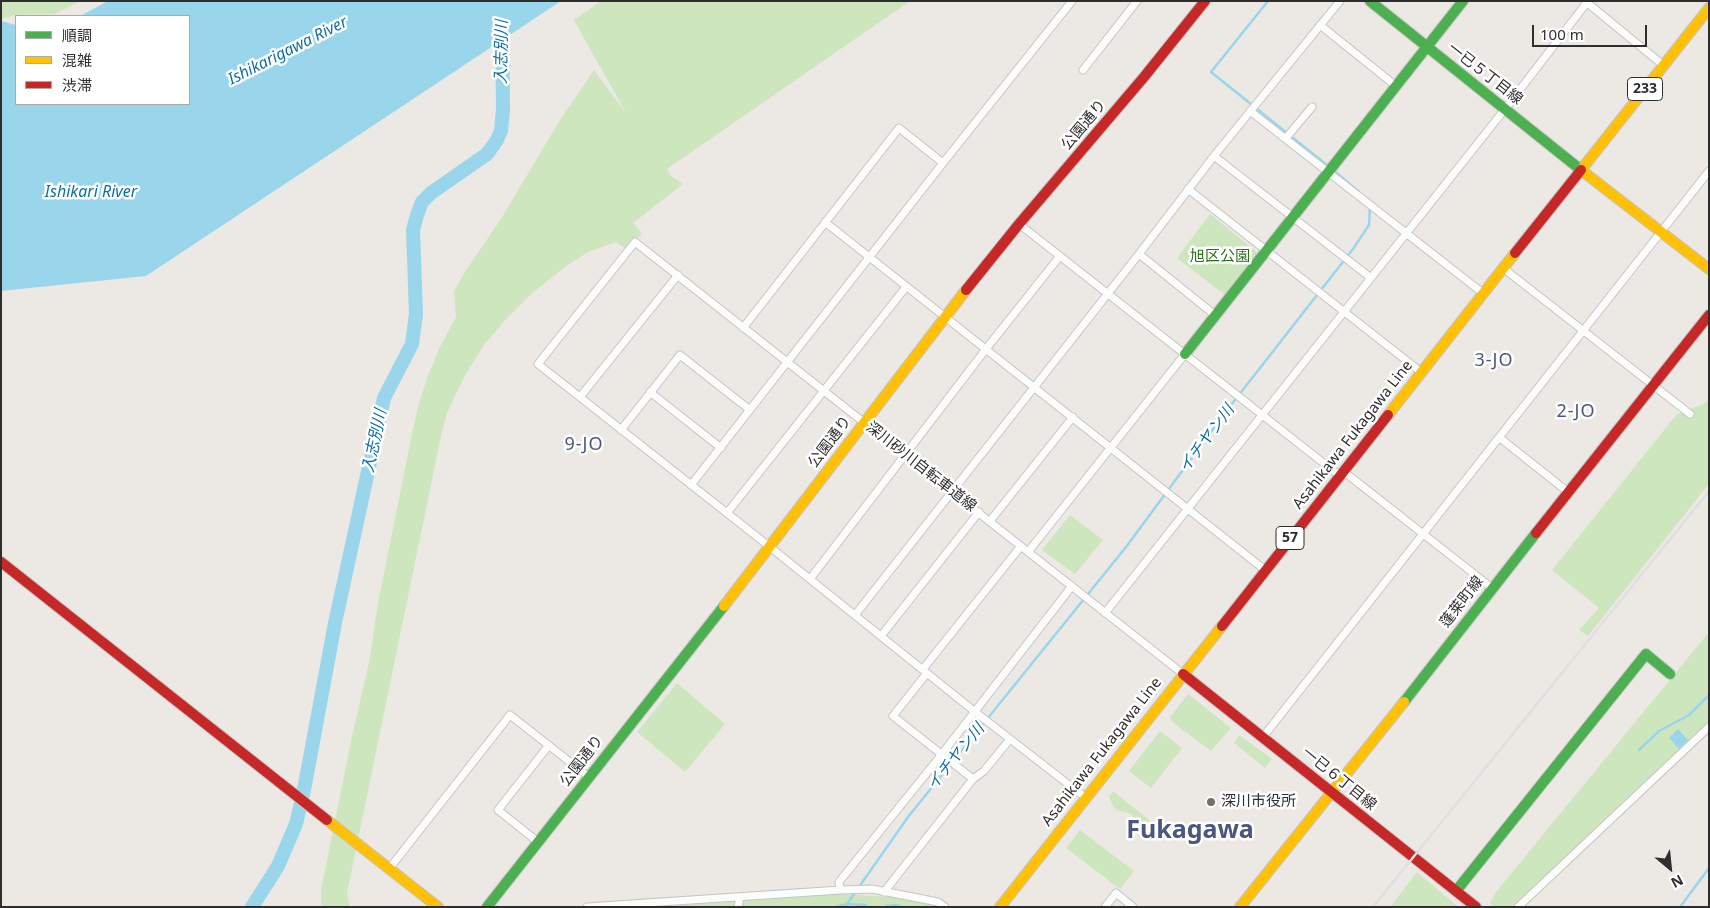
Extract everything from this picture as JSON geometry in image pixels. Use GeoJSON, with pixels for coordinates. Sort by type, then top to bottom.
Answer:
{"type":"FeatureCollection","features":[{"type":"Feature","properties":{"kind":"main road","name":"公園通り"},"geometry":{"type":"LineString","coordinates":[[487,907],[770,547],[945,317],[1205,1]]}},
{"type":"Feature","properties":{"kind":"main road","name":"一已５丁目線"},"geometry":{"type":"LineString","coordinates":[[1370,1],[1581,170],[1709,269]]}},
{"type":"Feature","properties":{"kind":"main road"},"geometry":{"type":"LineString","coordinates":[[1185,354],[1463,1]]}},
{"type":"Feature","properties":{"kind":"main road","name":"233"},"geometry":{"type":"LineString","coordinates":[[1581,170],[1709,8]]}},
{"type":"Feature","properties":{"kind":"main road","name":"Asahikawa Fukagawa Line"},"geometry":{"type":"LineString","coordinates":[[1000,907],[1581,170]]}},
{"type":"Feature","properties":{"kind":"main road","name":"蓬莱町線"},"geometry":{"type":"LineString","coordinates":[[1240,907],[1709,315]]}},
{"type":"Feature","properties":{"kind":"main road"},"geometry":{"type":"LineString","coordinates":[[1,562],[438,907]]}},
{"type":"Feature","properties":{"kind":"main road"},"geometry":{"type":"LineString","coordinates":[[1456,891],[1646,654],[1670,674]]}},
{"type":"Feature","properties":{"kind":"main road","name":"一已６丁目線"},"geometry":{"type":"LineString","coordinates":[[1182,674],[1476,907]]}},
{"type":"Feature","properties":{"kind":"street"},"geometry":{"type":"LineString","coordinates":[[691,485],[1072,1]]}},
{"type":"Feature","properties":{"kind":"street"},"geometry":{"type":"LineString","coordinates":[[1082,70],[1137,1]]}},
{"type":"Feature","properties":{"kind":"street"},"geometry":{"type":"LineString","coordinates":[[855,615],[1250,110],[1340,1]]}},
{"type":"Feature","properties":{"kind":"street"},"geometry":{"type":"LineString","coordinates":[[1105,613],[1505,109],[1587,2],[1664,65]]}},
{"type":"Feature","properties":{"kind":"street"},"geometry":{"type":"LineString","coordinates":[[1320,25],[1396,86]]}},
{"type":"Feature","properties":{"kind":"street"},"geometry":{"type":"LineString","coordinates":[[1286,138],[1312,107]]}},
{"type":"Feature","properties":{"kind":"street"},"geometry":{"type":"LineString","coordinates":[[1250,110],[1484,294]]}},
{"type":"Feature","properties":{"kind":"street"},"geometry":{"type":"LineString","coordinates":[[743,328],[899,128],[943,163]]}},
{"type":"Feature","properties":{"kind":"street"},"geometry":{"type":"LineString","coordinates":[[1214,156],[1371,278]]}},
{"type":"Feature","properties":{"kind":"street"},"geometry":{"type":"LineString","coordinates":[[1263,737],[1709,172]]}},
{"type":"Feature","properties":{"kind":"street"},"geometry":{"type":"LineString","coordinates":[[1188,189],[1421,372]]}},
{"type":"Feature","properties":{"kind":"street"},"geometry":{"type":"LineString","coordinates":[[825,222],[1266,570]]}},
{"type":"Feature","properties":{"kind":"street"},"geometry":{"type":"LineString","coordinates":[[1020,224],[1262,416],[1342,473],[1492,588]]}},
{"type":"Feature","properties":{"kind":"street","name":"深川砂川自転車道線"},"geometry":{"type":"LineString","coordinates":[[580,398],[538,364],[635,242],[1182,674]]}},
{"type":"Feature","properties":{"kind":"street"},"geometry":{"type":"LineString","coordinates":[[1139,254],[1215,315]]}},
{"type":"Feature","properties":{"kind":"street"},"geometry":{"type":"LineString","coordinates":[[810,579],[986,349],[1060,256]]}},
{"type":"Feature","properties":{"kind":"street"},"geometry":{"type":"LineString","coordinates":[[1503,268],[1690,414]]}},
{"type":"Feature","properties":{"kind":"street"},"geometry":{"type":"LineString","coordinates":[[678,275],[580,398],[1086,798]]}},
{"type":"Feature","properties":{"kind":"street"},"geometry":{"type":"LineString","coordinates":[[727,513],[906,287]]}},
{"type":"Feature","properties":{"kind":"street"},"geometry":{"type":"LineString","coordinates":[[1028,552],[1185,354]]}},
{"type":"Feature","properties":{"kind":"street"},"geometry":{"type":"LineString","coordinates":[[621,430],[680,355],[750,410]]}},
{"type":"Feature","properties":{"kind":"street"},"geometry":{"type":"LineString","coordinates":[[650,392],[721,448]]}},
{"type":"Feature","properties":{"kind":"street"},"geometry":{"type":"LineString","coordinates":[[990,521],[1073,417]]}},
{"type":"Feature","properties":{"kind":"street"},"geometry":{"type":"LineString","coordinates":[[1500,438],[1568,492]]}},
{"type":"Feature","properties":{"kind":"street"},"geometry":{"type":"LineString","coordinates":[[881,636],[979,512]]}},
{"type":"Feature","properties":{"kind":"street"},"geometry":{"type":"LineString","coordinates":[[973,779],[893,716],[925,671],[1021,546]]}},
{"type":"Feature","properties":{"kind":"street"},"geometry":{"type":"LineString","coordinates":[[840,890],[839,882],[942,754],[1072,586]]}},
{"type":"Feature","properties":{"kind":"street"},"geometry":{"type":"LineString","coordinates":[[389,869],[510,715],[589,776]]}},
{"type":"Feature","properties":{"kind":"street"},"geometry":{"type":"LineString","coordinates":[[1518,907],[1709,727]]}},
{"type":"Feature","properties":{"kind":"street"},"geometry":{"type":"LineString","coordinates":[[884,892],[973,779],[984,771],[1010,739]]}},
{"type":"Feature","properties":{"kind":"street"},"geometry":{"type":"LineString","coordinates":[[538,842],[498,810],[549,745]]}},
{"type":"Feature","properties":{"kind":"street"},"geometry":{"type":"LineString","coordinates":[[587,907],[872,889],[938,902],[945,907]]}},
{"type":"Feature","properties":{"kind":"street"},"geometry":{"type":"LineString","coordinates":[[1105,907],[1116,893],[1133,907]]}},
{"type":"Feature","properties":{"kind":"street"},"geometry":{"type":"LineString","coordinates":[[738,907],[740,897]]}},
{"type":"Feature","properties":{"kind":"green space"},"geometry":{"type":"Polygon","coordinates":[[[1,1],[80,1],[55,14],[14,15],[1,19],[1,1]]]}},
{"type":"Feature","properties":{"kind":"green space"},"geometry":{"type":"Polygon","coordinates":[[[601,1],[910,1],[667,169],[671,176],[683,184],[633,223],[642,234],[626,249],[616,242],[588,252],[565,267],[531,294],[484,345],[464,377],[447,413],[441,436],[347,893],[350,907],[321,907],[321,890],[352,736],[369,663],[378,603],[412,434],[427,378],[440,347],[456,317],[454,291],[501,219],[560,120],[594,70],[626,113],[574,20],[601,1]]]}},
{"type":"Feature","properties":{"kind":"green space","name":"旭区公園"},"geometry":{"type":"Polygon","coordinates":[[[1210,214],[1258,253],[1225,295],[1177,258],[1210,214]]]}},
{"type":"Feature","properties":{"kind":"green space"},"geometry":{"type":"Polygon","coordinates":[[[1709,398],[1709,484],[1588,636],[1579,630],[1599,608],[1552,570],[1677,414],[1704,404],[1709,398]]]}},
{"type":"Feature","properties":{"kind":"green space"},"geometry":{"type":"Polygon","coordinates":[[[1070,515],[1103,540],[1075,574],[1042,550],[1070,515]]]}},
{"type":"Feature","properties":{"kind":"green space"},"geometry":{"type":"Polygon","coordinates":[[[1709,632],[1709,721],[1514,907],[1495,907],[1490,903],[1496,892],[1709,632]]]}},
{"type":"Feature","properties":{"kind":"green space"},"geometry":{"type":"Polygon","coordinates":[[[677,683],[725,724],[685,772],[637,732],[677,683]]]}},
{"type":"Feature","properties":{"kind":"green space"},"geometry":{"type":"Polygon","coordinates":[[[1188,694],[1231,728],[1211,751],[1172,722],[1170,717],[1188,694]]]}},
{"type":"Feature","properties":{"kind":"green space"},"geometry":{"type":"Polygon","coordinates":[[[1160,731],[1182,748],[1151,788],[1129,771],[1160,731]]]}},
{"type":"Feature","properties":{"kind":"green space"},"geometry":{"type":"Polygon","coordinates":[[[1239,735],[1272,759],[1265,768],[1234,743],[1239,735]]]}},
{"type":"Feature","properties":{"kind":"green space"},"geometry":{"type":"Polygon","coordinates":[[[1113,791],[1154,824],[1147,832],[1143,830],[1131,814],[1116,810],[1109,797],[1113,791]]]}},
{"type":"Feature","properties":{"kind":"green space"},"geometry":{"type":"Polygon","coordinates":[[[1080,830],[1134,871],[1120,889],[1066,848],[1080,830]]]}},
{"type":"Feature","properties":{"kind":"green space"},"geometry":{"type":"Polygon","coordinates":[[[1417,872],[1457,906],[1458,907],[1390,907],[1417,872]]]}},
{"type":"Feature","properties":{"kind":"green space"},"geometry":{"type":"Polygon","coordinates":[[[840,894],[893,897],[936,903],[940,907],[654,907],[840,894]]]}},
{"type":"Feature","properties":{"kind":"water","name":"Ishikari River"},"geometry":{"type":"Polygon","coordinates":[[[108,1],[561,1],[146,276],[1,291],[1,21],[15,25],[15,105],[190,105],[190,15],[82,15],[108,1]]]}},
{"type":"Feature","properties":{"kind":"water"},"geometry":{"type":"Polygon","coordinates":[[[1678,729],[1688,740],[1679,749],[1669,738],[1678,729]]]}},
{"type":"Feature","properties":{"kind":"waterway","name":"入志別川"},"geometry":{"type":"LineString","coordinates":[[252,907],[278,866],[296,824],[335,623],[384,398],[412,344],[416,314],[413,230],[417,215],[422,202],[431,193],[487,154],[501,131],[503,109],[502,1]]}},
{"type":"Feature","properties":{"kind":"waterway","name":"イチヤン川"},"geometry":{"type":"LineString","coordinates":[[1268,1],[1211,72],[1328,166]]}},
{"type":"Feature","properties":{"kind":"waterway","name":"イチヤン川"},"geometry":{"type":"LineString","coordinates":[[1333,170],[1359,192]]}},
{"type":"Feature","properties":{"kind":"waterway","name":"イチヤン川"},"geometry":{"type":"LineString","coordinates":[[847,904],[908,817],[1126,547],[1231,405],[1353,249],[1369,225],[1370,206]]}},
{"type":"Feature","properties":{"kind":"waterway"},"geometry":{"type":"LineString","coordinates":[[1639,750],[1659,731],[1689,715],[1709,695]]}},
{"type":"Feature","properties":{"kind":"waterway"},"geometry":{"type":"LineString","coordinates":[[1680,907],[1709,868]]}},
{"type":"Feature","properties":{"kind":"waterway","name":"イチヤン川"},"geometry":{"type":"LineString","coordinates":[[835,907],[847,904],[866,905]]}},
{"type":"Feature","properties":{"kind":"waterway"},"geometry":{"type":"LineString","coordinates":[[886,906],[897,905],[902,907]]}},
{"type":"Feature","properties":{"kind":"railway"},"geometry":{"type":"LineString","coordinates":[[1373,907],[1709,491]]}},
{"type":"Feature","properties":{"kind":"traffic: fast"},"geometry":{"type":"LineString","coordinates":[[1370,1],[1581,170]]}},
{"type":"Feature","properties":{"kind":"traffic: fast"},"geometry":{"type":"LineString","coordinates":[[1185,354],[1463,1]]}},
{"type":"Feature","properties":{"kind":"traffic: fast"},"geometry":{"type":"LineString","coordinates":[[1404,702],[1536,533]]}},
{"type":"Feature","properties":{"kind":"traffic: fast"},"geometry":{"type":"LineString","coordinates":[[487,907],[724,606]]}},
{"type":"Feature","properties":{"kind":"traffic: fast"},"geometry":{"type":"LineString","coordinates":[[1456,891],[1646,654],[1670,674]]}},
{"type":"Feature","properties":{"kind":"traffic: slow"},"geometry":{"type":"LineString","coordinates":[[1709,8],[1581,170],[1709,269]]}},
{"type":"Feature","properties":{"kind":"traffic: slow"},"geometry":{"type":"LineString","coordinates":[[1388,415],[1515,253]]}},
{"type":"Feature","properties":{"kind":"traffic: slow"},"geometry":{"type":"LineString","coordinates":[[724,606],[966,290]]}},
{"type":"Feature","properties":{"kind":"traffic: slow"},"geometry":{"type":"LineString","coordinates":[[1000,907],[1222,626]]}},
{"type":"Feature","properties":{"kind":"traffic: slow"},"geometry":{"type":"LineString","coordinates":[[1240,907],[1404,702]]}},
{"type":"Feature","properties":{"kind":"traffic: slow"},"geometry":{"type":"LineString","coordinates":[[327,820],[438,907]]}},
{"type":"Feature","properties":{"kind":"traffic: jam"},"geometry":{"type":"LineString","coordinates":[[966,290],[1205,1]]}},
{"type":"Feature","properties":{"kind":"traffic: jam"},"geometry":{"type":"LineString","coordinates":[[1515,253],[1581,170]]}},
{"type":"Feature","properties":{"kind":"traffic: jam"},"geometry":{"type":"LineString","coordinates":[[1536,533],[1709,315]]}},
{"type":"Feature","properties":{"kind":"traffic: jam"},"geometry":{"type":"LineString","coordinates":[[1222,626],[1388,415]]}},
{"type":"Feature","properties":{"kind":"traffic: jam"},"geometry":{"type":"LineString","coordinates":[[1,562],[327,820]]}},
{"type":"Feature","properties":{"kind":"traffic: jam"},"geometry":{"type":"LineString","coordinates":[[1183,674],[1476,907]]}},
{"type":"Feature","properties":{"kind":"place","name":"深川市役所"},"geometry":{"type":"Point","coordinates":[1211,802]}},
{"type":"Feature","properties":{"kind":"district","name":"3-JO"},"geometry":{"type":"Point","coordinates":[1494,361]}},
{"type":"Feature","properties":{"kind":"district","name":"2-JO"},"geometry":{"type":"Point","coordinates":[1576,412]}},
{"type":"Feature","properties":{"kind":"district","name":"9-JO"},"geometry":{"type":"Point","coordinates":[584,445]}},
{"type":"Feature","properties":{"kind":"district","name":"Fukagawa"},"geometry":{"type":"Point","coordinates":[1190,831]}},
{"type":"Feature","properties":{"kind":"water label","name":"Ishikarigawa River"},"geometry":{"type":"Point","coordinates":[288,51]}}]}
